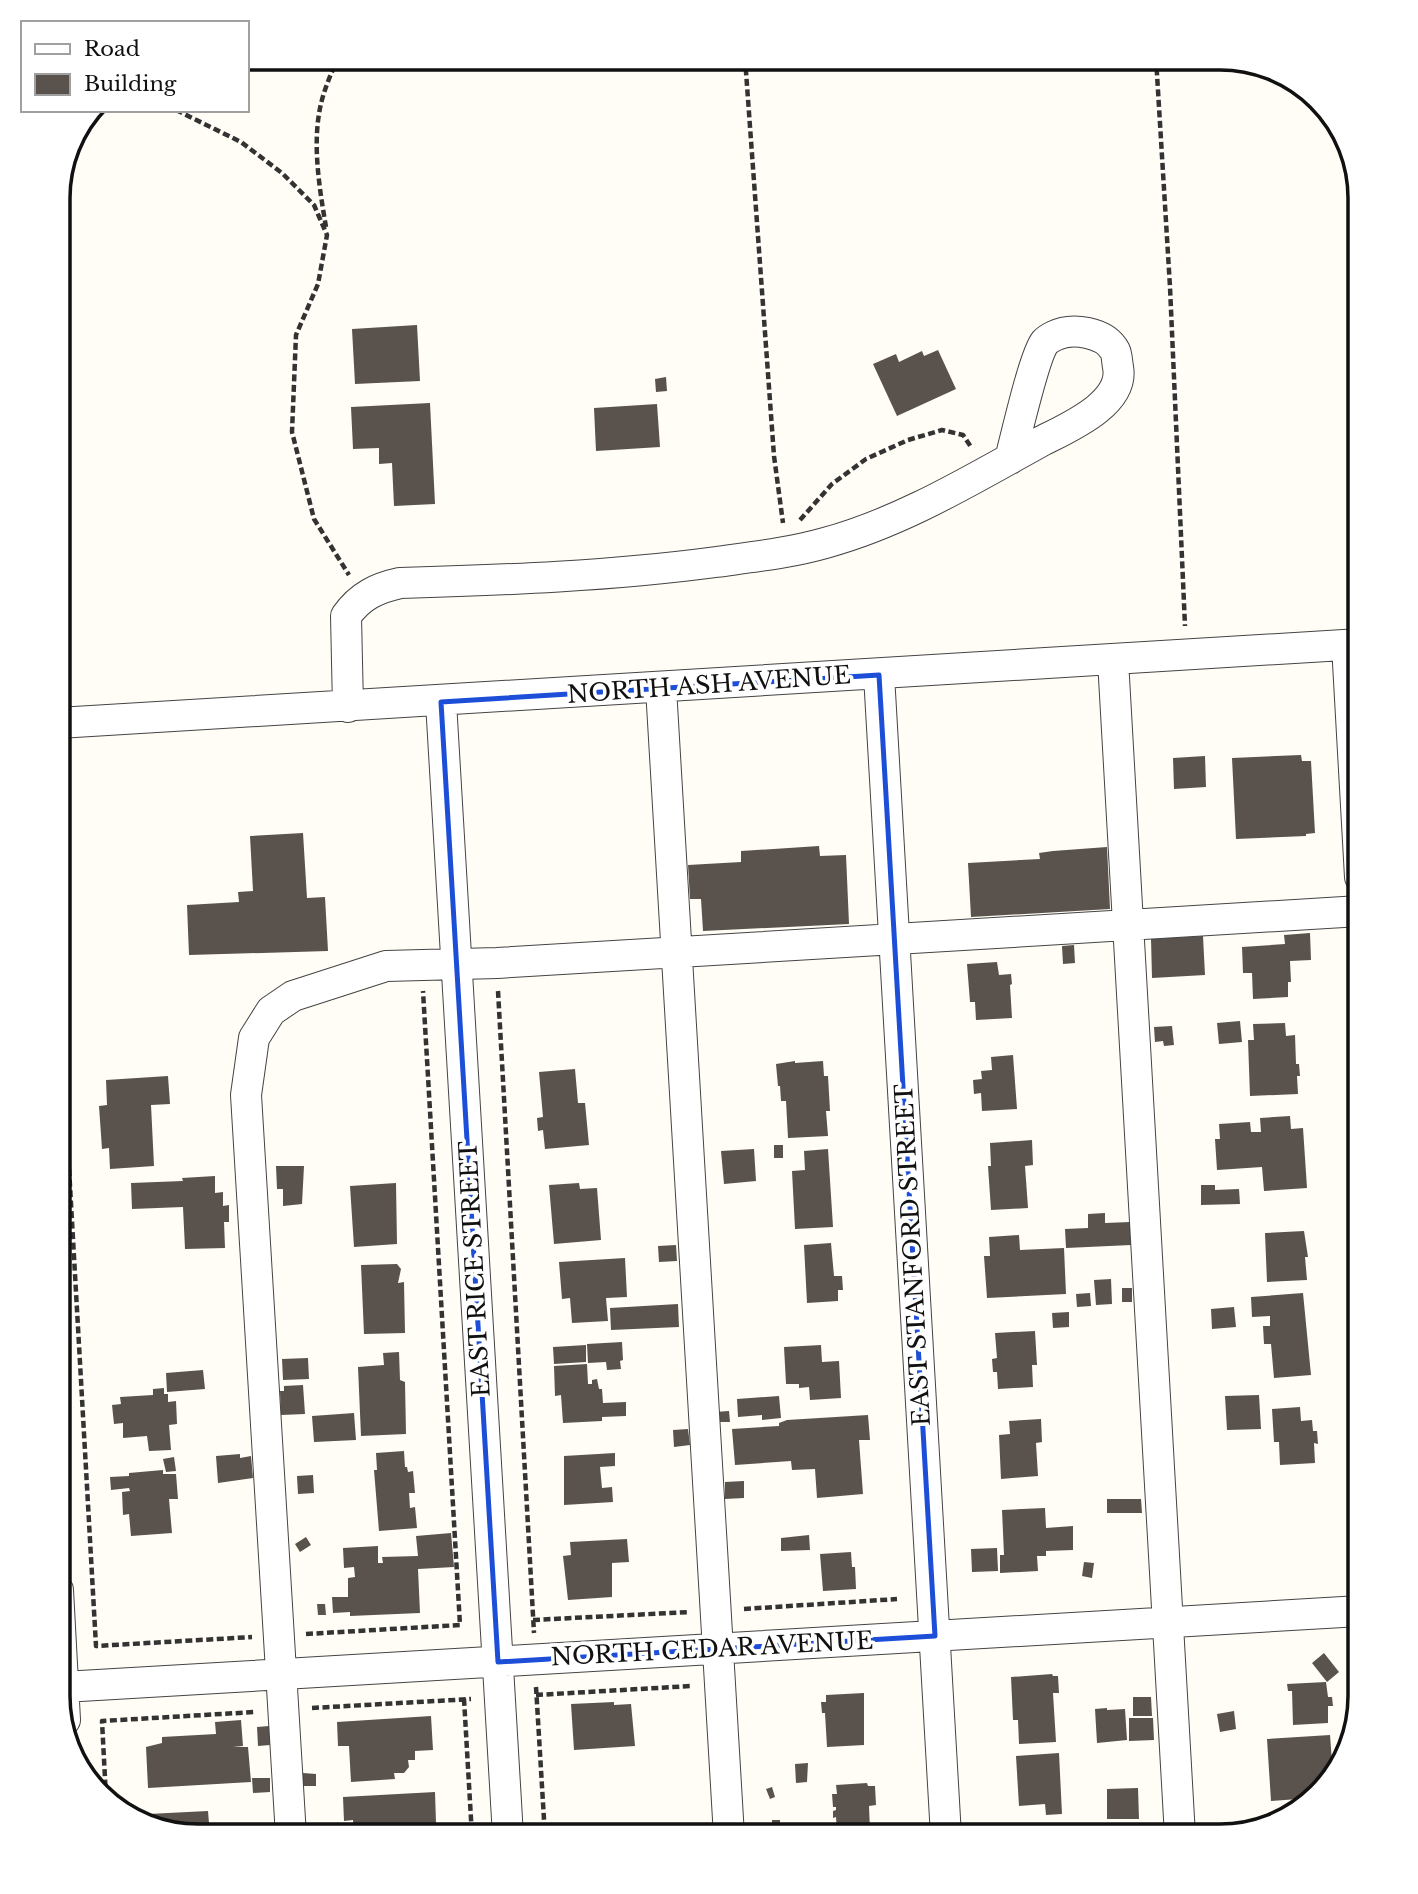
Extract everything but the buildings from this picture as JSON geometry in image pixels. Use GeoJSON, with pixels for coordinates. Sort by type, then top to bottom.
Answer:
{"type":"FeatureCollection","features":[{"type":"Feature","properties":{"kind":"street"},"geometry":{"type":"LineString","coordinates":[[348,707],[346,616],[362,597],[375,590],[400,583],[578,577],[777,546],[825,543],[881,524],[949,493],[1010,459]]}},
{"type":"Feature","properties":{"kind":"street","name":"NORTH ASH AVENUE"},"geometry":{"type":"LineString","coordinates":[[70,722],[1348,645]]}},
{"type":"Feature","properties":{"kind":"street"},"geometry":{"type":"LineString","coordinates":[[1113,660],[1179,1824]]}},
{"type":"Feature","properties":{"kind":"street","name":"EAST STANFORD STREET"},"geometry":{"type":"LineString","coordinates":[[878,674],[945,1824]]}},
{"type":"Feature","properties":{"kind":"street"},"geometry":{"type":"LineString","coordinates":[[661,688],[728,1824]]}},
{"type":"Feature","properties":{"kind":"street","name":"EAST RICE STREET"},"geometry":{"type":"LineString","coordinates":[[441,702],[507,1824]]}},
{"type":"Feature","properties":{"kind":"street"},"geometry":{"type":"LineString","coordinates":[[290,1824],[246,1095],[254,1038],[271,1012],[293,996],[386,966],[497,963],[1348,912]]}},
{"type":"Feature","properties":{"kind":"street","name":"NORTH CEDAR AVENUE"},"geometry":{"type":"LineString","coordinates":[[70,1687],[1348,1612]]}},
{"type":"Feature","properties":{"kind":"path"},"geometry":{"type":"LineString","coordinates":[[332,70],[318,115],[318,178],[327,235],[318,284],[296,335],[292,432],[314,519],[362,597]]}},
{"type":"Feature","properties":{"kind":"path"},"geometry":{"type":"LineString","coordinates":[[746,70],[774,456],[777,546]]}},
{"type":"Feature","properties":{"kind":"path"},"geometry":{"type":"LineString","coordinates":[[1157,70],[1170,287],[1186,655]]}},
{"type":"Feature","properties":{"kind":"path"},"geometry":{"type":"LineString","coordinates":[[180,112],[242,142],[282,173],[314,205],[327,235]]}},
{"type":"Feature","properties":{"kind":"path"},"geometry":{"type":"LineString","coordinates":[[777,546],[832,484],[866,458],[908,440],[942,430],[962,435],[976,454],[985,460],[1010,459]]}},
{"type":"Feature","properties":{"kind":"path"},"geometry":{"type":"LineString","coordinates":[[497,963],[544,1824]]}},
{"type":"Feature","properties":{"kind":"path"},"geometry":{"type":"LineString","coordinates":[[460,1625],[471,1824]]}},
{"type":"Feature","properties":{"kind":"path"},"geometry":{"type":"LineString","coordinates":[[105,1783],[102,1721],[720,1685]]}},
{"type":"Feature","properties":{"kind":"highlighted area"},"geometry":{"type":"Polygon","coordinates":[[[879,675],[935,1636],[498,1662],[441,702],[879,675]]]}}]}
